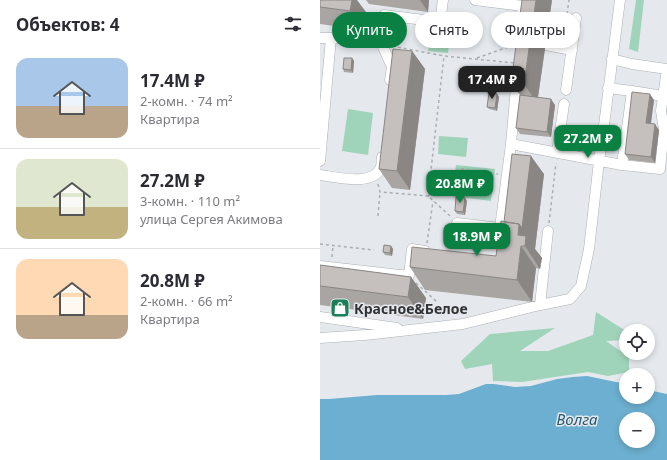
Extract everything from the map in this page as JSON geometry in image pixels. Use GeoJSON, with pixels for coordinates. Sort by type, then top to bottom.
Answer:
{"type":"FeatureCollection","features":[{"type":"Feature","properties":{"kind":"street"},"geometry":{"type":"LineString","coordinates":[[407,18],[440,22],[443,0]]}},
{"type":"Feature","properties":{"kind":"street"},"geometry":{"type":"LineString","coordinates":[[474,0],[523,6],[523,12]]}},
{"type":"Feature","properties":{"kind":"street"},"geometry":{"type":"LineString","coordinates":[[320,338],[365,335],[463,324],[570,299],[581,286],[589,249],[620,0]]}},
{"type":"Feature","properties":{"kind":"street"},"geometry":{"type":"LineString","coordinates":[[320,38],[331,38],[320,161]]}},
{"type":"Feature","properties":{"kind":"street"},"geometry":{"type":"LineString","coordinates":[[384,48],[392,67],[389,90]]}},
{"type":"Feature","properties":{"kind":"street"},"geometry":{"type":"LineString","coordinates":[[562,48],[572,50],[566,90]]}},
{"type":"Feature","properties":{"kind":"street"},"geometry":{"type":"LineString","coordinates":[[511,144],[622,165],[660,169],[664,129],[661,111],[667,69],[632,64],[612,59]]}},
{"type":"Feature","properties":{"kind":"street"},"geometry":{"type":"LineString","coordinates":[[457,223],[500,228],[511,144],[518,63]]}},
{"type":"Feature","properties":{"kind":"street"},"geometry":{"type":"LineString","coordinates":[[608,88],[663,96]]}},
{"type":"Feature","properties":{"kind":"street"},"geometry":{"type":"LineString","coordinates":[[622,165],[632,91]]}},
{"type":"Feature","properties":{"kind":"street"},"geometry":{"type":"LineString","coordinates":[[557,153],[564,104]]}},
{"type":"Feature","properties":{"kind":"street"},"geometry":{"type":"LineString","coordinates":[[320,175],[358,180],[367,179],[375,175],[381,168],[383,144]]}},
{"type":"Feature","properties":{"kind":"street"},"geometry":{"type":"LineString","coordinates":[[540,305],[548,231]]}},
{"type":"Feature","properties":{"kind":"street"},"geometry":{"type":"LineString","coordinates":[[320,266],[409,276],[412,249],[430,251]]}},
{"type":"Feature","properties":{"kind":"street"},"geometry":{"type":"LineString","coordinates":[[320,318],[413,330]]}},
{"type":"Feature","properties":{"kind":"path"},"geometry":{"type":"LineString","coordinates":[[402,48],[444,56],[518,63]]}},
{"type":"Feature","properties":{"kind":"path"},"geometry":{"type":"LineString","coordinates":[[476,59],[506,48]]}},
{"type":"Feature","properties":{"kind":"path"},"geometry":{"type":"LineString","coordinates":[[428,196],[444,56]]}},
{"type":"Feature","properties":{"kind":"path"},"geometry":{"type":"LineString","coordinates":[[548,231],[557,153]]}},
{"type":"Feature","properties":{"kind":"path"},"geometry":{"type":"LineString","coordinates":[[428,196],[462,169],[507,176]]}},
{"type":"Feature","properties":{"kind":"path"},"geometry":{"type":"LineString","coordinates":[[375,175],[380,192],[378,216]]}},
{"type":"Feature","properties":{"kind":"path"},"geometry":{"type":"LineString","coordinates":[[380,192],[428,196],[457,223]]}},
{"type":"Feature","properties":{"kind":"path"},"geometry":{"type":"LineString","coordinates":[[430,251],[433,201]]}},
{"type":"Feature","properties":{"kind":"path"},"geometry":{"type":"LineString","coordinates":[[320,244],[374,250]]}},
{"type":"Feature","properties":{"kind":"path"},"geometry":{"type":"LineString","coordinates":[[330,267],[333,246]]}},
{"type":"Feature","properties":{"kind":"path"},"geometry":{"type":"LineString","coordinates":[[409,276],[436,302]]}},
{"type":"Feature","properties":{"kind":"green space"},"geometry":{"type":"Polygon","coordinates":[[[636,0],[644,0],[638,52],[629,49],[636,0]]]}},
{"type":"Feature","properties":{"kind":"green space"},"geometry":{"type":"Polygon","coordinates":[[[428,48],[449,48],[448,53],[428,51],[428,48]]]}},
{"type":"Feature","properties":{"kind":"green space"},"geometry":{"type":"Polygon","coordinates":[[[348,109],[373,113],[368,155],[342,151],[348,109]]]}},
{"type":"Feature","properties":{"kind":"green space"},"geometry":{"type":"Polygon","coordinates":[[[439,136],[468,138],[466,157],[438,154],[439,136]]]}},
{"type":"Feature","properties":{"kind":"green space"},"geometry":{"type":"Polygon","coordinates":[[[456,165],[495,169],[491,201],[452,196],[456,165]]]}},
{"type":"Feature","properties":{"kind":"green space"},"geometry":{"type":"Polygon","coordinates":[[[596,312],[619,327],[619,340],[606,341],[619,350],[619,360],[629,360],[629,368],[619,368],[619,374],[608,376],[588,372],[522,382],[493,381],[492,364],[465,369],[461,361],[490,334],[555,328],[520,351],[548,351],[593,335],[596,312]]]}},
{"type":"Feature","properties":{"kind":"water","name":"Волга"},"geometry":{"type":"Polygon","coordinates":[[[587,376],[619,383],[619,404],[655,404],[655,391],[667,394],[667,460],[320,460],[320,399],[377,395],[459,394],[486,384],[515,387],[531,386],[557,379],[587,376]]]}},
{"type":"Feature","properties":{"kind":"building"},"geometry":{"type":"Polygon","coordinates":[[[320,0],[352,0],[350,11],[320,7],[320,0]]]}},
{"type":"Feature","properties":{"kind":"building"},"geometry":{"type":"Polygon","coordinates":[[[522,0],[536,0],[534,12],[520,12],[522,0]]]}},
{"type":"Feature","properties":{"kind":"building"},"geometry":{"type":"Polygon","coordinates":[[[516,48],[529,48],[524,84],[511,83],[516,48]]]}},
{"type":"Feature","properties":{"kind":"building"},"geometry":{"type":"Polygon","coordinates":[[[393,49],[412,51],[397,171],[379,169],[393,49]]]}},
{"type":"Feature","properties":{"kind":"building"},"geometry":{"type":"Polygon","coordinates":[[[344,58],[352,58],[351,70],[343,69],[344,58]]]}},
{"type":"Feature","properties":{"kind":"building"},"geometry":{"type":"Polygon","coordinates":[[[632,92],[650,94],[646,123],[655,124],[651,157],[625,154],[632,92]]]}},
{"type":"Feature","properties":{"kind":"building"},"geometry":{"type":"Polygon","coordinates":[[[489,93],[497,94],[495,108],[487,107],[489,93]]]}},
{"type":"Feature","properties":{"kind":"building"},"geometry":{"type":"Polygon","coordinates":[[[520,95],[551,99],[547,132],[516,128],[520,95]]]}},
{"type":"Feature","properties":{"kind":"building"},"geometry":{"type":"Polygon","coordinates":[[[512,154],[531,156],[522,228],[519,224],[504,222],[512,154]]]}},
{"type":"Feature","properties":{"kind":"building"},"geometry":{"type":"Polygon","coordinates":[[[456,197],[465,198],[463,212],[455,211],[456,197]]]}},
{"type":"Feature","properties":{"kind":"building"},"geometry":{"type":"Polygon","coordinates":[[[501,221],[519,224],[518,235],[526,236],[525,246],[521,246],[517,280],[410,267],[412,247],[496,256],[501,221]]]}},
{"type":"Feature","properties":{"kind":"building"},"geometry":{"type":"Polygon","coordinates":[[[384,245],[391,246],[390,253],[383,252],[384,245]]]}},
{"type":"Feature","properties":{"kind":"building"},"geometry":{"type":"Polygon","coordinates":[[[320,265],[411,277],[408,297],[320,286],[320,265]]]}},
{"type":"Feature","properties":{"kind":"place","name":"Красное&Белое"},"geometry":{"type":"Point","coordinates":[340,308]}}]}
